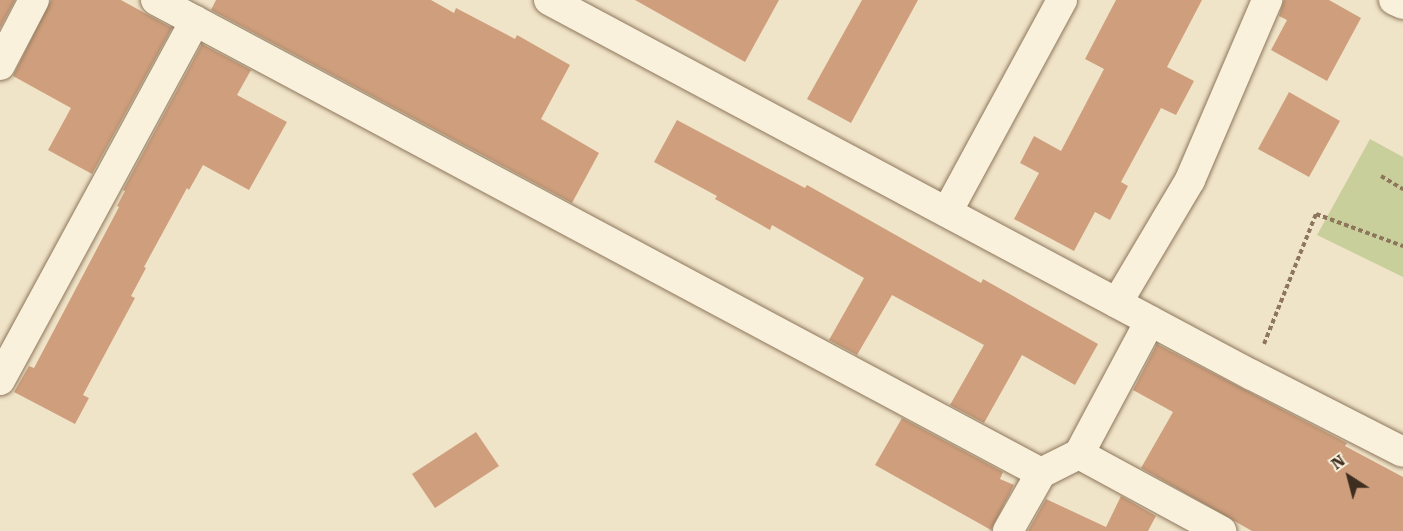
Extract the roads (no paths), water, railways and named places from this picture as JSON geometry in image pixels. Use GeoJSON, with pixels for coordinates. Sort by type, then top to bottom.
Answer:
{"type":"FeatureCollection","features":[{"type":"Feature","properties":{"kind":"street"},"geometry":{"type":"LineString","coordinates":[[0,65],[34,0]]}},
{"type":"Feature","properties":{"kind":"street"},"geometry":{"type":"LineString","coordinates":[[156,0],[1041,473]]}},
{"type":"Feature","properties":{"kind":"street"},"geometry":{"type":"LineString","coordinates":[[549,0],[1252,375],[1403,452]]}},
{"type":"Feature","properties":{"kind":"street"},"geometry":{"type":"LineString","coordinates":[[947,212],[1062,0]]}},
{"type":"Feature","properties":{"kind":"street"},"geometry":{"type":"LineString","coordinates":[[1117,303],[1190,180],[1267,0]]}},
{"type":"Feature","properties":{"kind":"street"},"geometry":{"type":"LineString","coordinates":[[1394,0],[1403,4]]}},
{"type":"Feature","properties":{"kind":"street"},"geometry":{"type":"LineString","coordinates":[[0,380],[195,21]]}},
{"type":"Feature","properties":{"kind":"street"},"geometry":{"type":"LineString","coordinates":[[1008,531],[1041,473],[1079,454],[1150,321]]}},
{"type":"Feature","properties":{"kind":"street"},"geometry":{"type":"LineString","coordinates":[[1079,454],[1221,531]]}}]}
